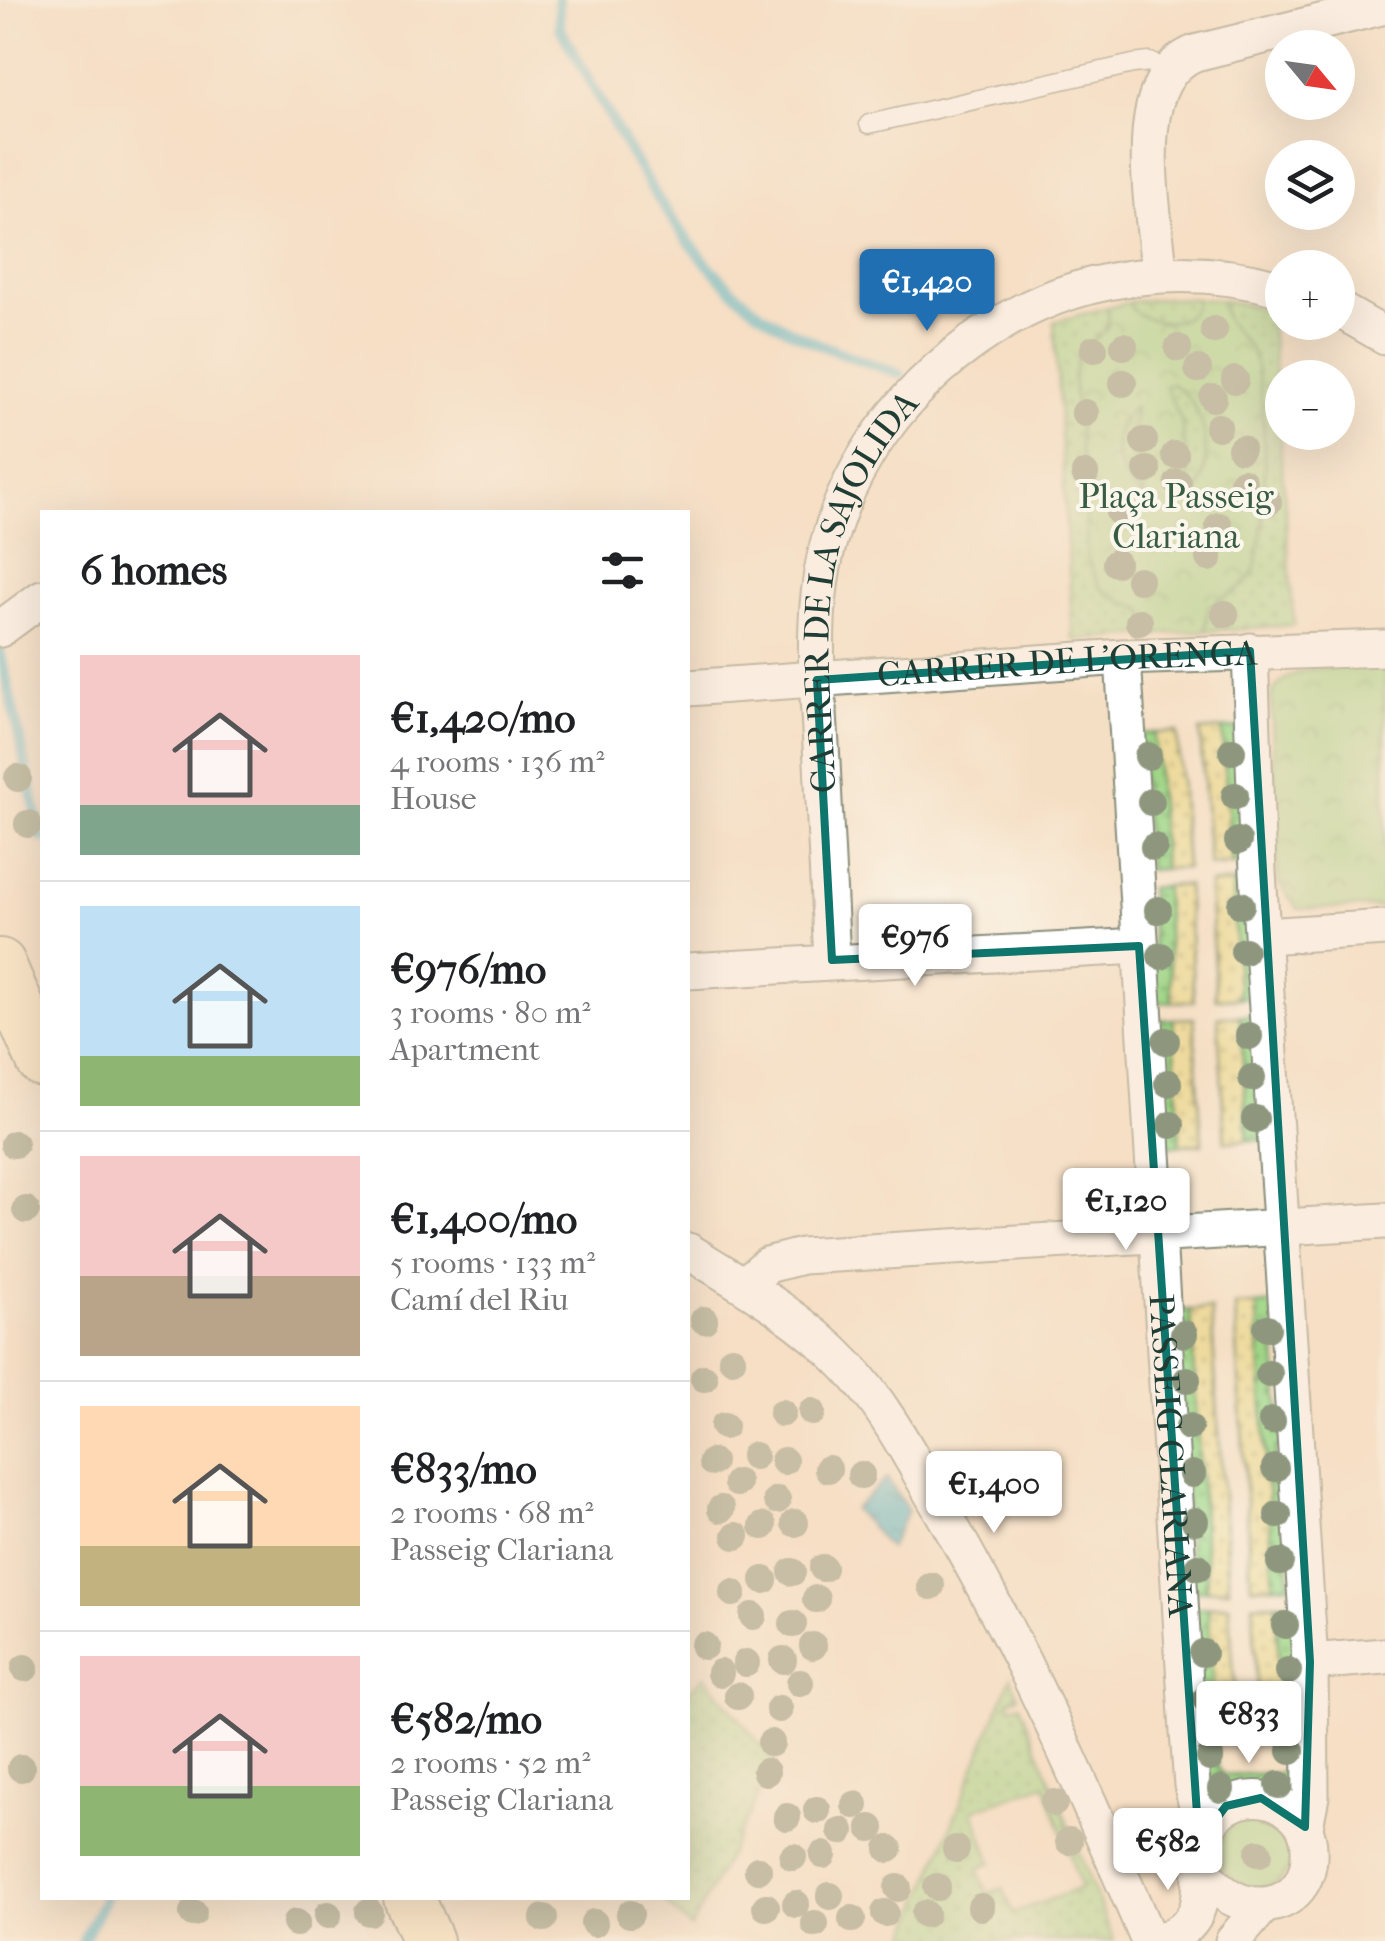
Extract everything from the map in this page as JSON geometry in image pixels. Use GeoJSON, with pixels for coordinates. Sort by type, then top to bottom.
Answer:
{"type":"FeatureCollection","features":[{"type":"Feature","properties":{"kind":"main road"},"geometry":{"type":"LineString","coordinates":[[0,964],[40,1056]]}},
{"type":"Feature","properties":{"kind":"main road"},"geometry":{"type":"LineString","coordinates":[[411,1900],[428,1941]]}},
{"type":"Feature","properties":{"kind":"street"},"geometry":{"type":"LineString","coordinates":[[1158,272],[1152,109],[1168,70],[1195,53],[1385,6]]}},
{"type":"Feature","properties":{"kind":"street","name":"CARRER DE LA SAJOLIDA"},"geometry":{"type":"LineString","coordinates":[[832,960],[818,680],[819,595],[834,529],[859,466],[895,413],[936,367],[1026,309],[1060,296],[1158,272],[1265,287]]}},
{"type":"Feature","properties":{"kind":"street"},"geometry":{"type":"LineString","coordinates":[[1355,319],[1385,336]]}},
{"type":"Feature","properties":{"kind":"street"},"geometry":{"type":"LineString","coordinates":[[0,629],[40,599]]}},
{"type":"Feature","properties":{"kind":"street","name":"CARRER DE L'ORENGA"},"geometry":{"type":"LineString","coordinates":[[690,688],[1123,657],[1385,648]]}},
{"type":"Feature","properties":{"kind":"street"},"geometry":{"type":"LineString","coordinates":[[1204,1872],[1228,1899],[1263,1906],[1280,1901],[1304,1877],[1309,1861],[1305,1827],[1311,1796],[1310,1662],[1249,718],[1250,651]]}},
{"type":"Feature","properties":{"kind":"street","name":"PASSEIG CLARIANA"},"geometry":{"type":"LineString","coordinates":[[1123,657],[1192,1784],[1204,1835],[1204,1872],[1196,1911],[1183,1928],[1160,1941]]}},
{"type":"Feature","properties":{"kind":"street"},"geometry":{"type":"LineString","coordinates":[[1264,936],[1385,928]]}},
{"type":"Feature","properties":{"kind":"street"},"geometry":{"type":"LineString","coordinates":[[690,971],[832,960],[1140,946]]}},
{"type":"Feature","properties":{"kind":"street"},"geometry":{"type":"LineString","coordinates":[[744,1285],[767,1266],[802,1256],[1385,1222]]}},
{"type":"Feature","properties":{"kind":"street"},"geometry":{"type":"LineString","coordinates":[[690,1252],[744,1285],[846,1365],[888,1418],[996,1605],[1050,1710],[1150,1941]]}},
{"type":"Feature","properties":{"kind":"street"},"geometry":{"type":"LineString","coordinates":[[1310,1662],[1385,1656]]}},
{"type":"Feature","properties":{"kind":"street"},"geometry":{"type":"LineString","coordinates":[[1204,1835],[1226,1806],[1261,1798],[1278,1802],[1305,1827]]}},
{"type":"Feature","properties":{"kind":"street"},"geometry":{"type":"LineString","coordinates":[[1234,1941],[1263,1906]]}},
{"type":"Feature","properties":{"kind":"lane"},"geometry":{"type":"LineString","coordinates":[[868,124],[1132,64],[1150,62],[1168,70]]}},
{"type":"Feature","properties":{"kind":"highlighted area"},"geometry":{"type":"Polygon","coordinates":[[[1250,651],[1310,1662],[1305,1827],[1261,1798],[1226,1806],[1204,1835],[1197,1814],[1139,946],[832,960],[817,680],[1250,651]]]}},
{"type":"Feature","properties":{"kind":"green space","name":"Plaça Passeig Clariana"},"geometry":{"type":"Polygon","coordinates":[[[1165,298],[1221,300],[1265,309],[1265,340],[1272,340],[1274,360],[1265,360],[1265,450],[1281,450],[1294,625],[1073,640],[1054,322],[1130,302],[1165,298]]]}},
{"type":"Feature","properties":{"kind":"green space"},"geometry":{"type":"Polygon","coordinates":[[[1196,299],[1187,316],[1168,322],[1147,318],[1130,307],[1130,302],[1196,299]]]}},
{"type":"Feature","properties":{"kind":"green space"},"geometry":{"type":"Polygon","coordinates":[[[1221,300],[1265,309],[1265,340],[1272,340],[1274,360],[1265,360],[1265,450],[1281,450],[1294,625],[1205,631],[1208,607],[1251,576],[1264,503],[1262,404],[1254,359],[1222,310],[1221,300]]]}},
{"type":"Feature","properties":{"kind":"green space"},"geometry":{"type":"Polygon","coordinates":[[[1108,307],[1107,329],[1080,352],[1073,377],[1086,501],[1087,557],[1099,586],[1112,597],[1142,609],[1159,634],[1073,640],[1054,322],[1108,307]]]}},
{"type":"Feature","properties":{"kind":"green space"},"geometry":{"type":"Polygon","coordinates":[[[1172,384],[1194,406],[1205,435],[1205,467],[1196,495],[1190,483],[1181,420],[1165,386],[1172,384]]]}},
{"type":"Feature","properties":{"kind":"green space"},"geometry":{"type":"Polygon","coordinates":[[[1135,407],[1131,446],[1145,497],[1126,479],[1116,454],[1119,428],[1135,407]]]}},
{"type":"Feature","properties":{"kind":"green space"},"geometry":{"type":"Polygon","coordinates":[[[1385,667],[1385,907],[1298,909],[1278,882],[1271,696],[1279,684],[1305,671],[1385,667]]]}},
{"type":"Feature","properties":{"kind":"green space"},"geometry":{"type":"Polygon","coordinates":[[[1239,728],[1247,863],[1232,864],[1222,729],[1239,728]]]}},
{"type":"Feature","properties":{"kind":"green space"},"geometry":{"type":"Polygon","coordinates":[[[1154,733],[1163,869],[1148,870],[1138,734],[1154,733]]]}},
{"type":"Feature","properties":{"kind":"green space"},"geometry":{"type":"Polygon","coordinates":[[[1248,882],[1255,997],[1239,998],[1232,883],[1248,882]]]}},
{"type":"Feature","properties":{"kind":"green space"},"geometry":{"type":"Polygon","coordinates":[[[1164,886],[1172,1002],[1156,1003],[1149,888],[1164,886]]]}},
{"type":"Feature","properties":{"kind":"green space"},"geometry":{"type":"Polygon","coordinates":[[[1256,1015],[1263,1140],[1248,1140],[1240,1016],[1256,1015]]]}},
{"type":"Feature","properties":{"kind":"green space"},"geometry":{"type":"Polygon","coordinates":[[[1173,1019],[1180,1145],[1164,1146],[1157,1020],[1173,1019]]]}},
{"type":"Feature","properties":{"kind":"green space"},"geometry":{"type":"Polygon","coordinates":[[[1273,1303],[1282,1446],[1275,1448],[1277,1463],[1283,1462],[1290,1585],[1274,1585],[1257,1305],[1273,1303]]]}},
{"type":"Feature","properties":{"kind":"green space"},"geometry":{"type":"Polygon","coordinates":[[[1190,1310],[1207,1590],[1191,1591],[1175,1311],[1190,1310]]]}},
{"type":"Feature","properties":{"kind":"green space"},"geometry":{"type":"Polygon","coordinates":[[[1292,1602],[1299,1715],[1281,1716],[1276,1603],[1292,1602]]]}},
{"type":"Feature","properties":{"kind":"green space"},"geometry":{"type":"Polygon","coordinates":[[[1208,1607],[1215,1721],[1200,1723],[1192,1608],[1208,1607]]]}},
{"type":"Feature","properties":{"kind":"green space"},"geometry":{"type":"Polygon","coordinates":[[[705,1676],[775,1763],[691,1928],[663,1900],[690,1900],[690,1689],[705,1676]]]}},
{"type":"Feature","properties":{"kind":"green space"},"geometry":{"type":"Polygon","coordinates":[[[1011,1677],[1018,1696],[1009,1700],[1011,1707],[1020,1704],[1114,1941],[905,1941],[1011,1677]],[[1045,1784],[973,1810],[992,1863],[978,1869],[987,1893],[1003,1888],[1013,1913],[1081,1888],[1045,1784]]]}},
{"type":"Feature","properties":{"kind":"green space"},"geometry":{"type":"Polygon","coordinates":[[[1300,1733],[1295,1782],[1287,1787],[1222,1793],[1209,1786],[1201,1740],[1216,1739],[1218,1768],[1224,1775],[1280,1773],[1285,1767],[1283,1734],[1300,1733]]]}},
{"type":"Feature","properties":{"kind":"green space"},"geometry":{"type":"Polygon","coordinates":[[[1256,1815],[1270,1817],[1282,1826],[1291,1838],[1291,1866],[1282,1878],[1270,1887],[1256,1889],[1242,1887],[1230,1878],[1221,1866],[1219,1852],[1221,1838],[1230,1826],[1242,1817],[1256,1815]]]}},
{"type":"Feature","properties":{"kind":"sand"},"geometry":{"type":"Polygon","coordinates":[[[1222,729],[1232,864],[1209,865],[1200,731],[1222,729]]]}},
{"type":"Feature","properties":{"kind":"sand"},"geometry":{"type":"Polygon","coordinates":[[[1177,732],[1186,868],[1163,869],[1154,733],[1177,732]]]}},
{"type":"Feature","properties":{"kind":"sand"},"geometry":{"type":"Polygon","coordinates":[[[1232,883],[1239,998],[1216,999],[1209,884],[1232,883]]]}},
{"type":"Feature","properties":{"kind":"sand"},"geometry":{"type":"Polygon","coordinates":[[[1187,885],[1194,1001],[1172,1002],[1164,886],[1187,885]]]}},
{"type":"Feature","properties":{"kind":"sand"},"geometry":{"type":"Polygon","coordinates":[[[1240,1016],[1248,1140],[1225,1142],[1218,1017],[1240,1016]]]}},
{"type":"Feature","properties":{"kind":"sand"},"geometry":{"type":"Polygon","coordinates":[[[1194,1018],[1202,1144],[1180,1145],[1173,1019],[1194,1018]]]}},
{"type":"Feature","properties":{"kind":"sand"},"geometry":{"type":"Polygon","coordinates":[[[1257,1305],[1274,1585],[1251,1587],[1235,1306],[1257,1305]]]}},
{"type":"Feature","properties":{"kind":"sand"},"geometry":{"type":"Polygon","coordinates":[[[1211,1309],[1229,1589],[1207,1590],[1190,1310],[1211,1309]]]}},
{"type":"Feature","properties":{"kind":"sand"},"geometry":{"type":"Polygon","coordinates":[[[1276,1603],[1281,1716],[1258,1717],[1253,1604],[1276,1603]]]}},
{"type":"Feature","properties":{"kind":"sand"},"geometry":{"type":"Polygon","coordinates":[[[1229,1605],[1237,1720],[1215,1721],[1208,1607],[1229,1605]]]}},
{"type":"Feature","properties":{"kind":"water"},"geometry":{"type":"Polygon","coordinates":[[[887,1478],[908,1511],[889,1548],[854,1509],[887,1478]]]}},
{"type":"Feature","properties":{"kind":"waterway"},"geometry":{"type":"LineString","coordinates":[[558,0],[560,28],[624,143],[700,256],[729,287],[776,323],[828,348],[900,374]]}},
{"type":"Feature","properties":{"kind":"waterway"},"geometry":{"type":"LineString","coordinates":[[0,651],[40,829]]}},
{"type":"Feature","properties":{"kind":"waterway"},"geometry":{"type":"LineString","coordinates":[[83,1941],[104,1900]]}}]}
